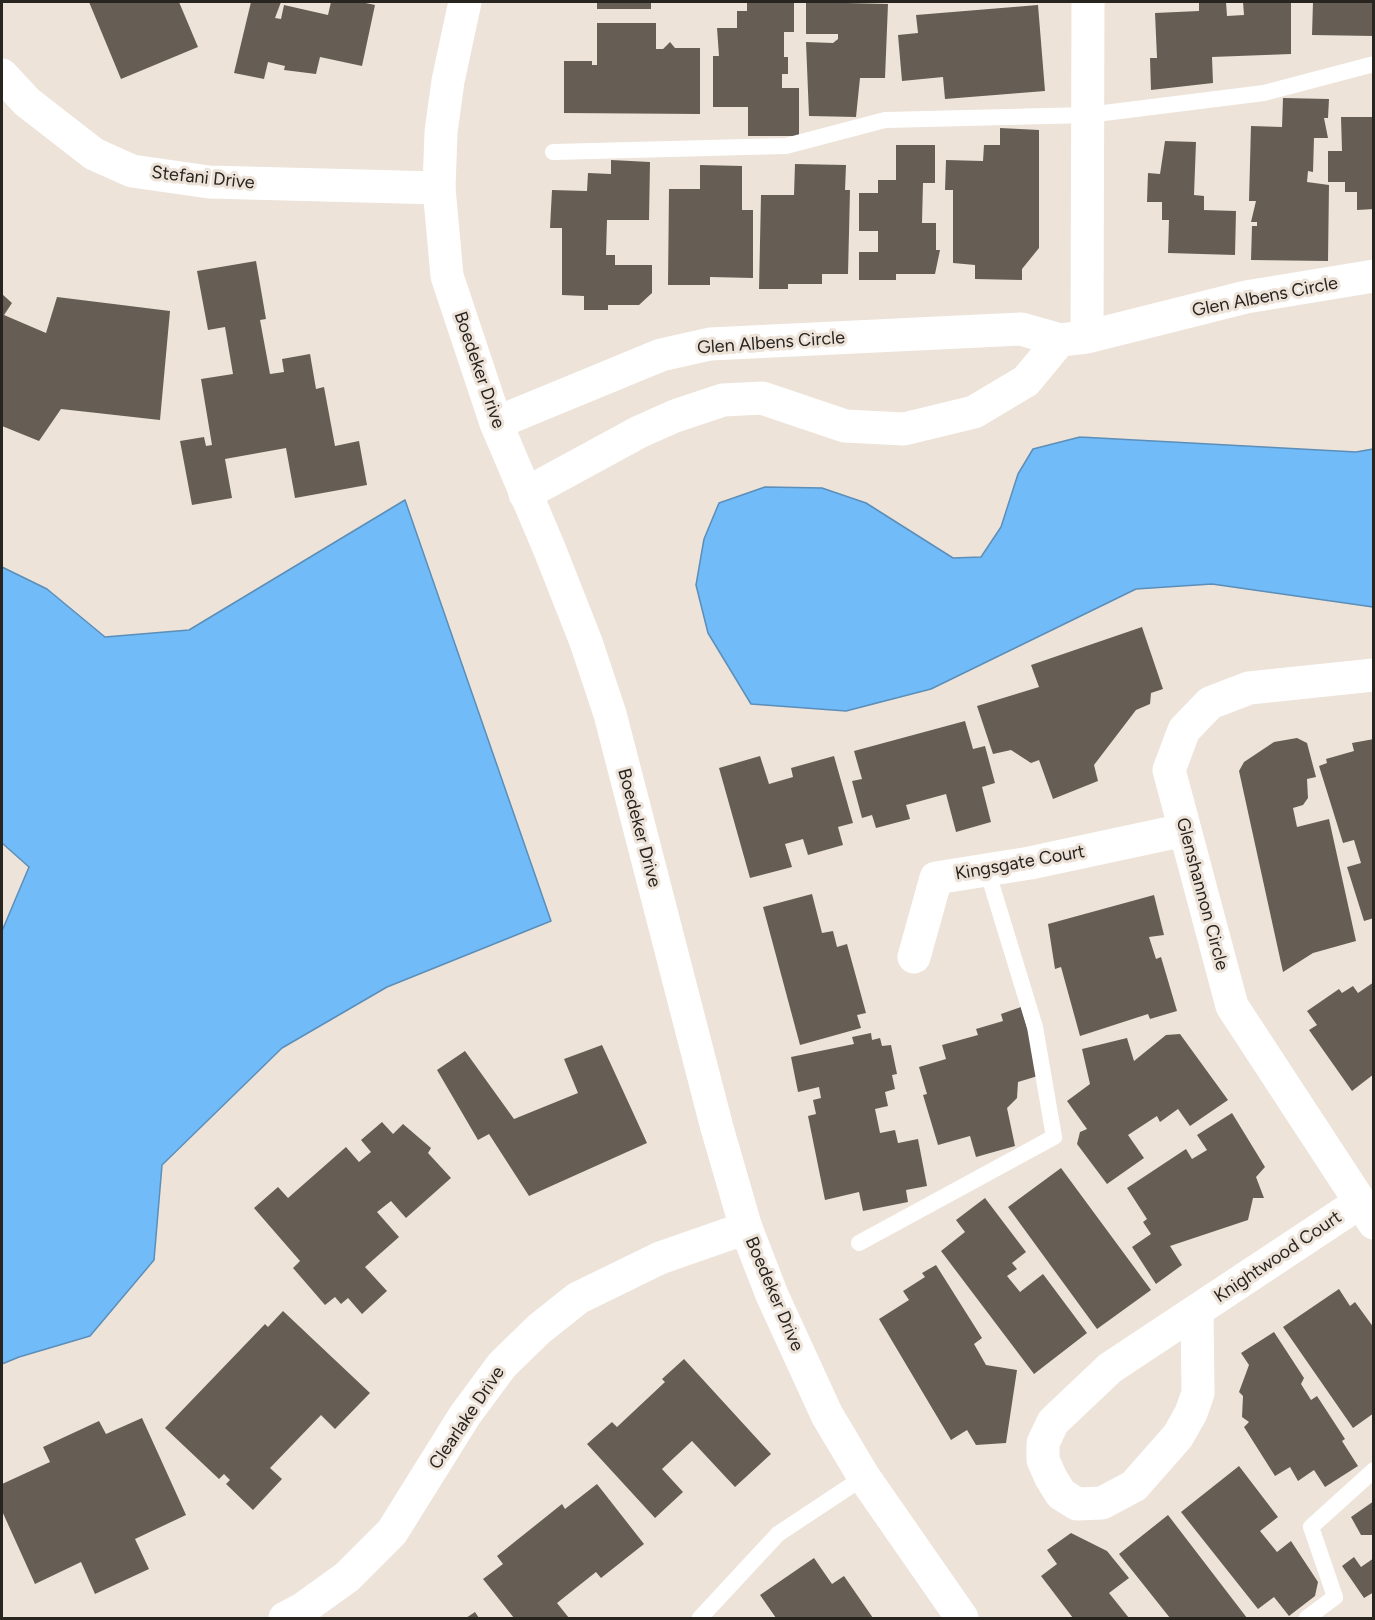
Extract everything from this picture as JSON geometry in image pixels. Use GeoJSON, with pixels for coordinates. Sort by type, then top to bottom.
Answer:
{"type":"FeatureCollection","features":[{"type":"Feature","properties":{"kind":"street","name":"Boedeker Drive"},"geometry":{"type":"LineString","coordinates":[[465,2],[448,81],[441,132],[438,188],[447,276],[496,423],[586,642],[610,714],[717,1128],[746,1228],[772,1295],[827,1415],[864,1477],[962,1618]]}},
{"type":"Feature","properties":{"kind":"street"},"geometry":{"type":"LineString","coordinates":[[525,494],[639,432],[675,416],[723,400],[762,398],[845,426],[904,429],[974,412],[1026,381],[1073,339],[1088,115],[1088,2]]}},
{"type":"Feature","properties":{"kind":"street","name":"Stefani Drive"},"geometry":{"type":"LineString","coordinates":[[2,75],[27,102],[94,154],[132,171],[209,182],[438,188]]}},
{"type":"Feature","properties":{"kind":"street","name":"Glen Albens Circle"},"geometry":{"type":"LineString","coordinates":[[496,423],[661,355],[710,344],[1021,329],[1073,339],[1246,297],[1374,276]]}},
{"type":"Feature","properties":{"kind":"street","name":"Glenshannon Circle"},"geometry":{"type":"LineString","coordinates":[[1366,1213],[1233,1006],[1169,770],[1184,730],[1210,703],[1249,688],[1374,675]]}},
{"type":"Feature","properties":{"kind":"street","name":"Kingsgate Court"},"geometry":{"type":"LineString","coordinates":[[914,957],[936,878],[1030,864],[1184,830]]}},
{"type":"Feature","properties":{"kind":"street","name":"Knightwood Court"},"geometry":{"type":"LineString","coordinates":[[1197,1311],[1198,1393],[1191,1413],[1178,1436],[1134,1486],[1102,1503],[1077,1504],[1061,1494],[1043,1460],[1043,1443],[1053,1422],[1110,1368],[1197,1311],[1366,1213]]}},
{"type":"Feature","properties":{"kind":"street","name":"Clearlake Drive"},"geometry":{"type":"LineString","coordinates":[[285,1618],[304,1608],[347,1577],[392,1532],[465,1415],[502,1365],[539,1329],[579,1298],[660,1258],[746,1228]]}},
{"type":"Feature","properties":{"kind":"lane"},"geometry":{"type":"LineString","coordinates":[[553,152],[786,146],[885,120],[1088,115],[1264,93],[1374,64]]}},
{"type":"Feature","properties":{"kind":"lane"},"geometry":{"type":"LineString","coordinates":[[859,1243],[1054,1137],[1035,1027],[987,870]]}},
{"type":"Feature","properties":{"kind":"lane"},"geometry":{"type":"LineString","coordinates":[[1307,1618],[1335,1597],[1311,1527],[1374,1470]]}},
{"type":"Feature","properties":{"kind":"lane"},"geometry":{"type":"LineString","coordinates":[[700,1618],[778,1534],[864,1477]]}},
{"type":"Feature","properties":{"kind":"water"},"geometry":{"type":"Polygon","coordinates":[[[1080,437],[1356,452],[1373,449],[1373,607],[1212,584],[1136,589],[931,689],[846,711],[751,704],[708,633],[696,585],[704,539],[719,503],[765,487],[822,488],[866,503],[953,558],[981,557],[1001,527],[1018,474],[1033,449],[1080,437]]]}},
{"type":"Feature","properties":{"kind":"water"},"geometry":{"type":"Polygon","coordinates":[[[405,500],[551,921],[387,987],[282,1048],[162,1165],[154,1260],[90,1336],[2,1364],[2,931],[29,867],[2,843],[2,567],[47,589],[105,637],[189,630],[405,500]]]}},
{"type":"Feature","properties":{"kind":"building"},"geometry":{"type":"Polygon","coordinates":[[[89,2],[179,2],[198,47],[121,79],[89,2]]]}},
{"type":"Feature","properties":{"kind":"building"},"geometry":{"type":"Polygon","coordinates":[[[251,2],[281,2],[275,18],[281,19],[284,5],[328,15],[331,2],[361,2],[375,5],[362,66],[320,57],[316,74],[284,70],[285,66],[268,62],[264,79],[234,73],[251,2]]]}},
{"type":"Feature","properties":{"kind":"building"},"geometry":{"type":"Polygon","coordinates":[[[597,2],[651,2],[651,9],[597,9],[597,2]]]}},
{"type":"Feature","properties":{"kind":"building"},"geometry":{"type":"Polygon","coordinates":[[[747,2],[794,2],[794,32],[784,32],[784,57],[788,57],[788,74],[782,74],[782,88],[799,88],[799,136],[748,136],[748,107],[713,107],[713,56],[719,56],[717,28],[737,28],[737,11],[747,11],[747,2]]]}},
{"type":"Feature","properties":{"kind":"building"},"geometry":{"type":"Polygon","coordinates":[[[806,2],[888,4],[885,78],[860,78],[856,117],[809,116],[806,42],[833,43],[838,39],[838,34],[806,34],[806,2]]]}},
{"type":"Feature","properties":{"kind":"building"},"geometry":{"type":"Polygon","coordinates":[[[1199,2],[1226,2],[1227,16],[1244,15],[1243,2],[1291,2],[1291,54],[1212,57],[1213,83],[1151,90],[1150,58],[1157,58],[1155,13],[1199,11],[1199,2]]]}},
{"type":"Feature","properties":{"kind":"building"},"geometry":{"type":"Polygon","coordinates":[[[1313,2],[1374,2],[1374,36],[1312,35],[1313,2]]]}},
{"type":"Feature","properties":{"kind":"building"},"geometry":{"type":"Polygon","coordinates":[[[1038,5],[1045,91],[945,99],[943,77],[902,81],[898,35],[918,33],[916,15],[1038,5]]]}},
{"type":"Feature","properties":{"kind":"building"},"geometry":{"type":"Polygon","coordinates":[[[597,23],[656,23],[656,49],[663,49],[670,42],[675,48],[700,48],[700,114],[564,113],[564,61],[592,61],[592,65],[597,65],[597,23]]]}},
{"type":"Feature","properties":{"kind":"building"},"geometry":{"type":"Polygon","coordinates":[[[1283,98],[1329,99],[1328,118],[1324,118],[1328,138],[1314,138],[1313,172],[1308,171],[1307,182],[1329,185],[1328,261],[1251,260],[1252,226],[1257,226],[1257,222],[1251,222],[1256,201],[1249,201],[1251,126],[1282,127],[1283,98]]]}},
{"type":"Feature","properties":{"kind":"building"},"geometry":{"type":"Polygon","coordinates":[[[1341,117],[1374,117],[1374,209],[1357,210],[1357,192],[1345,192],[1345,182],[1328,182],[1328,151],[1342,151],[1341,117]]]}},
{"type":"Feature","properties":{"kind":"building"},"geometry":{"type":"Polygon","coordinates":[[[1000,128],[1039,130],[1039,248],[1022,269],[1022,280],[975,279],[975,265],[953,263],[953,190],[945,190],[946,160],[983,161],[984,145],[1000,145],[1000,128]]]}},
{"type":"Feature","properties":{"kind":"building"},"geometry":{"type":"Polygon","coordinates":[[[1165,141],[1196,142],[1194,195],[1204,196],[1204,210],[1236,211],[1235,255],[1168,253],[1169,220],[1162,220],[1162,202],[1147,202],[1148,173],[1160,174],[1165,141]]]}},
{"type":"Feature","properties":{"kind":"building"},"geometry":{"type":"Polygon","coordinates":[[[896,145],[935,145],[935,183],[923,183],[922,223],[936,223],[936,250],[940,250],[935,274],[896,274],[896,280],[859,280],[859,252],[878,252],[878,231],[859,231],[859,193],[878,193],[878,180],[896,180],[896,145]]]}},
{"type":"Feature","properties":{"kind":"building"},"geometry":{"type":"Polygon","coordinates":[[[611,160],[650,162],[649,220],[607,220],[606,255],[615,255],[615,265],[652,265],[652,293],[639,305],[608,305],[608,310],[584,310],[584,296],[562,295],[562,228],[550,228],[552,190],[587,191],[588,173],[611,174],[611,160]]]}},
{"type":"Feature","properties":{"kind":"building"},"geometry":{"type":"Polygon","coordinates":[[[795,164],[846,165],[845,190],[850,190],[848,274],[822,274],[822,284],[788,284],[788,289],[759,289],[761,195],[794,195],[795,164]]]}},
{"type":"Feature","properties":{"kind":"building"},"geometry":{"type":"Polygon","coordinates":[[[700,165],[742,166],[742,210],[753,210],[753,278],[710,277],[710,285],[668,285],[669,189],[700,189],[700,165]]]}},
{"type":"Feature","properties":{"kind":"building"},"geometry":{"type":"Polygon","coordinates":[[[256,261],[266,319],[260,320],[270,374],[284,372],[282,359],[310,354],[316,389],[324,387],[335,446],[359,441],[367,485],[295,498],[286,448],[225,459],[232,498],[192,505],[180,441],[204,437],[206,446],[212,445],[201,379],[233,374],[225,327],[208,330],[197,271],[256,261]]]}},
{"type":"Feature","properties":{"kind":"building"},"geometry":{"type":"Polygon","coordinates":[[[2,294],[12,303],[4,315],[46,333],[57,297],[170,311],[160,420],[61,409],[39,441],[2,426],[2,294]]]}},
{"type":"Feature","properties":{"kind":"building"},"geometry":{"type":"Polygon","coordinates":[[[1142,627],[1163,689],[1151,693],[1150,704],[1136,710],[1094,765],[1098,781],[1053,799],[1039,760],[1031,763],[1011,750],[993,754],[977,706],[1039,687],[1031,665],[1142,627]]]}},
{"type":"Feature","properties":{"kind":"building"},"geometry":{"type":"Polygon","coordinates":[[[965,721],[973,749],[985,746],[995,783],[982,787],[991,822],[956,832],[946,794],[906,805],[910,819],[876,828],[872,815],[862,818],[852,781],[862,779],[854,751],[965,721]]]}},
{"type":"Feature","properties":{"kind":"building"},"geometry":{"type":"Polygon","coordinates":[[[1297,738],[1307,743],[1316,777],[1307,779],[1308,798],[1303,805],[1293,808],[1297,827],[1329,819],[1356,941],[1313,953],[1283,972],[1239,771],[1244,762],[1274,742],[1297,738]]]}},
{"type":"Feature","properties":{"kind":"building"},"geometry":{"type":"Polygon","coordinates":[[[1374,739],[1374,918],[1364,921],[1347,867],[1361,863],[1354,840],[1343,843],[1319,766],[1327,763],[1326,759],[1354,751],[1352,743],[1374,739]]]}},
{"type":"Feature","properties":{"kind":"building"},"geometry":{"type":"Polygon","coordinates":[[[760,756],[769,784],[793,777],[791,768],[834,756],[853,823],[838,827],[843,845],[808,855],[803,839],[785,844],[792,867],[750,878],[719,768],[760,756]]]}},
{"type":"Feature","properties":{"kind":"building"},"geometry":{"type":"Polygon","coordinates":[[[812,894],[822,933],[833,931],[837,947],[847,944],[866,1013],[857,1015],[861,1028],[800,1045],[763,907],[812,894]]]}},
{"type":"Feature","properties":{"kind":"building"},"geometry":{"type":"Polygon","coordinates":[[[1154,895],[1164,935],[1149,937],[1156,959],[1161,957],[1177,1011],[1150,1019],[1148,1014],[1080,1036],[1061,967],[1055,969],[1048,924],[1154,895]]]}},
{"type":"Feature","properties":{"kind":"building"},"geometry":{"type":"Polygon","coordinates":[[[1374,982],[1374,1074],[1352,1091],[1309,1030],[1317,1025],[1307,1011],[1339,989],[1342,993],[1353,986],[1358,993],[1374,982]]]}},
{"type":"Feature","properties":{"kind":"building"},"geometry":{"type":"Polygon","coordinates":[[[1021,1007],[1041,1075],[1018,1082],[1017,1098],[1007,1108],[1015,1146],[976,1157],[970,1136],[938,1145],[923,1095],[927,1094],[919,1067],[946,1059],[942,1045],[978,1035],[976,1029],[1003,1021],[1001,1014],[1021,1007]]]}},
{"type":"Feature","properties":{"kind":"building"},"geometry":{"type":"Polygon","coordinates":[[[871,1033],[872,1040],[880,1038],[882,1046],[891,1045],[897,1074],[892,1075],[895,1089],[885,1092],[888,1106],[875,1109],[880,1133],[895,1130],[898,1143],[918,1139],[927,1186],[906,1190],[908,1202],[863,1211],[859,1192],[825,1200],[808,1116],[816,1114],[813,1100],[821,1098],[819,1087],[798,1092],[791,1057],[854,1044],[852,1037],[871,1033]]]}},
{"type":"Feature","properties":{"kind":"building"},"geometry":{"type":"Polygon","coordinates":[[[1180,1034],[1228,1100],[1190,1126],[1178,1109],[1160,1122],[1157,1116],[1128,1135],[1144,1158],[1107,1184],[1077,1144],[1080,1132],[1087,1129],[1067,1101],[1090,1084],[1082,1049],[1127,1038],[1134,1061],[1166,1035],[1180,1034]]]}},
{"type":"Feature","properties":{"kind":"building"},"geometry":{"type":"Polygon","coordinates":[[[602,1045],[647,1143],[529,1196],[489,1134],[478,1140],[437,1070],[465,1051],[514,1119],[578,1093],[564,1059],[602,1045]]]}},
{"type":"Feature","properties":{"kind":"building"},"geometry":{"type":"Polygon","coordinates":[[[1232,1113],[1265,1167],[1256,1177],[1264,1198],[1253,1198],[1248,1220],[1170,1246],[1182,1265],[1156,1284],[1132,1247],[1151,1234],[1143,1222],[1147,1219],[1127,1188],[1186,1149],[1192,1159],[1207,1150],[1197,1135],[1232,1113]]]}},
{"type":"Feature","properties":{"kind":"building"},"geometry":{"type":"Polygon","coordinates":[[[382,1122],[393,1134],[403,1124],[431,1148],[428,1153],[451,1178],[406,1218],[391,1201],[377,1212],[399,1237],[365,1267],[387,1291],[362,1314],[348,1298],[341,1304],[335,1297],[325,1305],[293,1268],[300,1261],[254,1208],[278,1187],[288,1198],[346,1147],[359,1162],[371,1152],[361,1140],[382,1122]]]}},
{"type":"Feature","properties":{"kind":"building"},"geometry":{"type":"Polygon","coordinates":[[[1061,1168],[1151,1290],[1097,1329],[1008,1207],[1061,1168]]]}},
{"type":"Feature","properties":{"kind":"building"},"geometry":{"type":"Polygon","coordinates":[[[985,1198],[1026,1252],[1012,1263],[1017,1269],[1007,1276],[1020,1292],[1043,1274],[1087,1333],[1034,1374],[941,1251],[965,1232],[956,1220],[985,1198]]]}},
{"type":"Feature","properties":{"kind":"building"},"geometry":{"type":"Polygon","coordinates":[[[936,1265],[982,1338],[974,1344],[986,1365],[1017,1370],[1006,1443],[976,1445],[967,1430],[951,1440],[879,1319],[909,1300],[903,1291],[925,1277],[922,1273],[936,1265]]]}},
{"type":"Feature","properties":{"kind":"building"},"geometry":{"type":"Polygon","coordinates":[[[1339,1289],[1350,1306],[1355,1302],[1374,1328],[1374,1413],[1353,1428],[1283,1327],[1339,1289]]]}},
{"type":"Feature","properties":{"kind":"building"},"geometry":{"type":"Polygon","coordinates":[[[283,1311],[370,1393],[335,1429],[321,1415],[270,1468],[282,1479],[253,1510],[226,1484],[230,1480],[224,1474],[219,1479],[165,1428],[265,1324],[268,1327],[283,1311]]]}},
{"type":"Feature","properties":{"kind":"building"},"geometry":{"type":"Polygon","coordinates":[[[1274,1332],[1304,1378],[1301,1384],[1311,1400],[1317,1396],[1345,1439],[1342,1441],[1358,1466],[1325,1487],[1314,1470],[1298,1481],[1290,1467],[1275,1476],[1244,1427],[1249,1422],[1242,1417],[1243,1396],[1239,1392],[1249,1365],[1241,1353],[1274,1332]]]}},
{"type":"Feature","properties":{"kind":"building"},"geometry":{"type":"Polygon","coordinates":[[[684,1359],[771,1454],[735,1487],[692,1441],[662,1469],[683,1492],[655,1518],[587,1444],[612,1422],[617,1427],[665,1382],[662,1379],[684,1359]]]}},
{"type":"Feature","properties":{"kind":"building"},"geometry":{"type":"Polygon","coordinates":[[[142,1418],[186,1515],[135,1539],[149,1569],[95,1594],[81,1562],[35,1584],[2,1511],[2,1484],[50,1462],[43,1447],[99,1421],[106,1434],[142,1418]]]}},
{"type":"Feature","properties":{"kind":"building"},"geometry":{"type":"Polygon","coordinates":[[[1239,1466],[1278,1517],[1260,1531],[1277,1552],[1291,1541],[1318,1582],[1315,1596],[1289,1616],[1274,1597],[1258,1609],[1181,1512],[1239,1466]]]}},
{"type":"Feature","properties":{"kind":"building"},"geometry":{"type":"Polygon","coordinates":[[[597,1484],[644,1544],[601,1578],[596,1572],[557,1603],[569,1618],[514,1618],[483,1579],[503,1564],[497,1556],[562,1504],[565,1509],[597,1484]]]}},
{"type":"Feature","properties":{"kind":"building"},"geometry":{"type":"Polygon","coordinates":[[[1374,1501],[1374,1535],[1361,1535],[1351,1517],[1374,1501]]]}},
{"type":"Feature","properties":{"kind":"building"},"geometry":{"type":"Polygon","coordinates":[[[1168,1515],[1247,1618],[1170,1618],[1119,1554],[1168,1515]]]}},
{"type":"Feature","properties":{"kind":"building"},"geometry":{"type":"Polygon","coordinates":[[[1071,1533],[1107,1551],[1129,1578],[1109,1593],[1129,1618],[1073,1618],[1041,1576],[1057,1564],[1047,1550],[1071,1533]]]}},
{"type":"Feature","properties":{"kind":"building"},"geometry":{"type":"Polygon","coordinates":[[[1354,1557],[1361,1567],[1374,1558],[1374,1592],[1364,1598],[1342,1566],[1354,1557]]]}},
{"type":"Feature","properties":{"kind":"building"},"geometry":{"type":"Polygon","coordinates":[[[814,1558],[832,1584],[844,1576],[873,1618],[776,1618],[760,1595],[814,1558]]]}},
{"type":"Feature","properties":{"kind":"building"},"geometry":{"type":"Polygon","coordinates":[[[475,1612],[479,1618],[466,1618],[475,1612]]]}}]}
